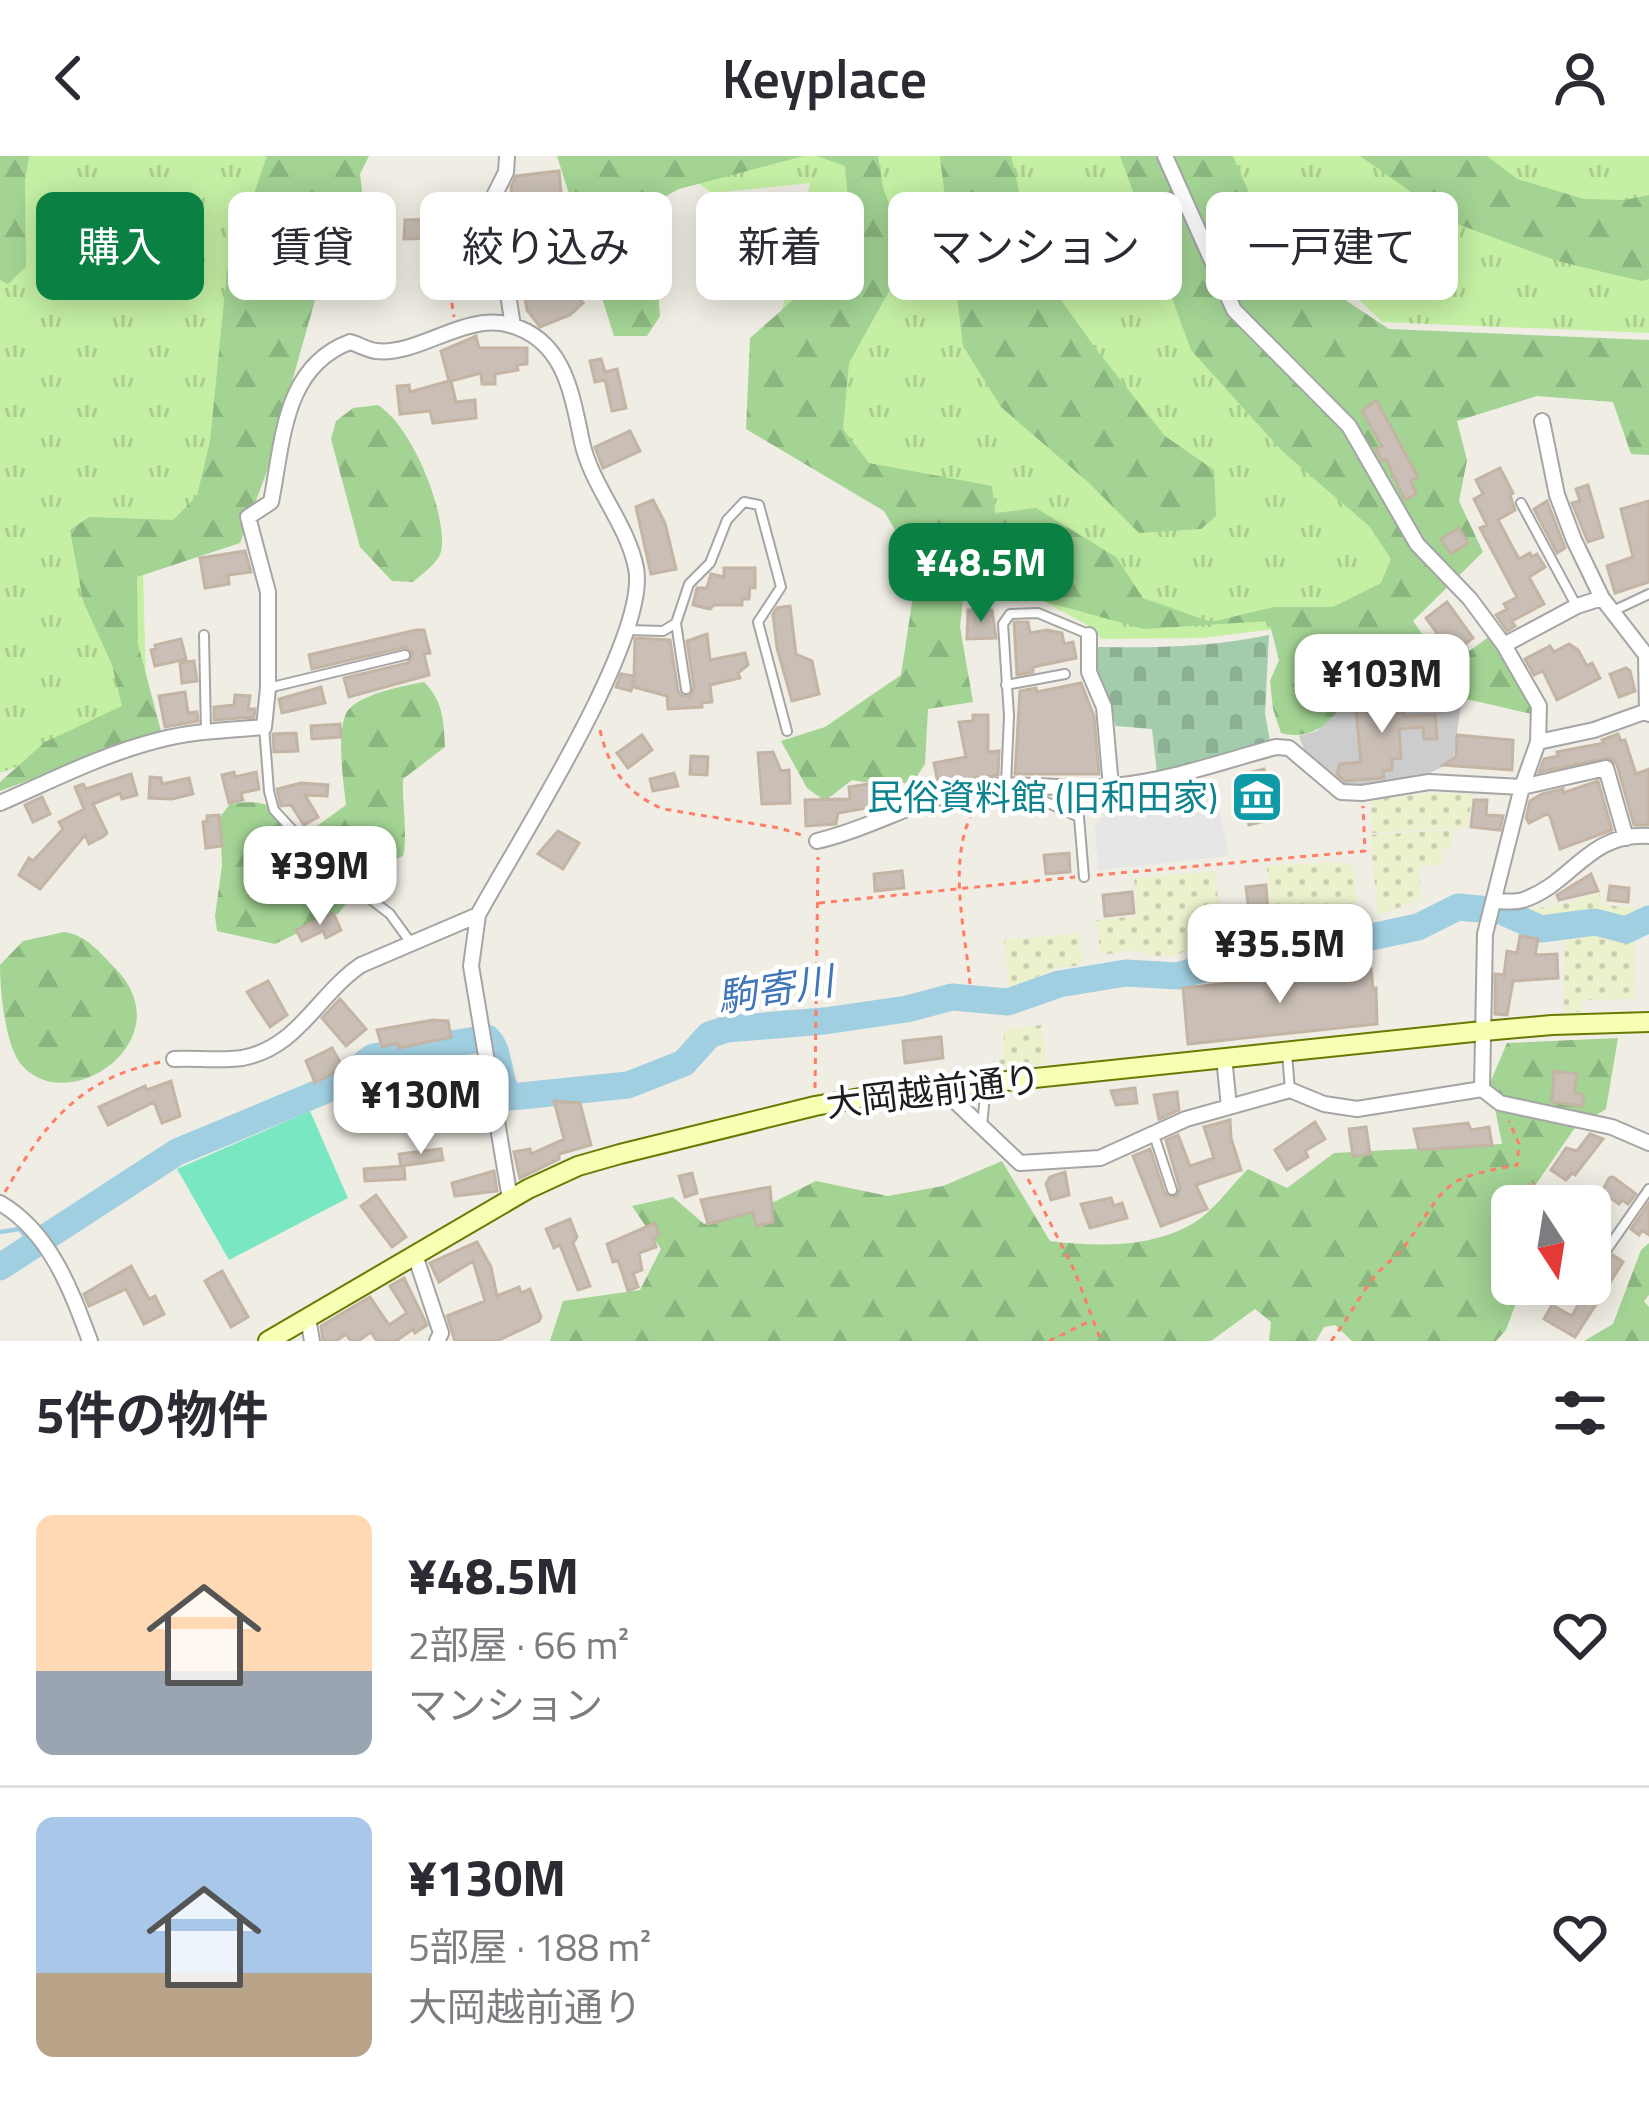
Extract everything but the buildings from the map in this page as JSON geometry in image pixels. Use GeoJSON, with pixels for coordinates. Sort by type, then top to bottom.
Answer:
{"type":"FeatureCollection","features":[{"type":"Feature","properties":{"kind":"street"},"geometry":{"type":"LineString","coordinates":[[496,192],[506,172],[507,156]]}},
{"type":"Feature","properties":{"kind":"street"},"geometry":{"type":"LineString","coordinates":[[1165,156],[1234,310],[1349,426],[1417,544],[1470,598],[1539,706],[1538,742],[1492,906],[1483,962],[1482,1089]]}},
{"type":"Feature","properties":{"kind":"street"},"geometry":{"type":"LineString","coordinates":[[509,300],[513,326]]}},
{"type":"Feature","properties":{"kind":"street"},"geometry":{"type":"LineString","coordinates":[[0,803],[59,774],[165,738],[264,727],[268,592],[248,517],[271,502],[287,415],[320,356],[350,342],[375,351],[392,350],[479,326],[513,326],[558,358],[566,373],[586,459],[626,538],[638,587],[628,630],[600,698],[478,915],[471,966],[510,1199]]}},
{"type":"Feature","properties":{"kind":"street"},"geometry":{"type":"LineString","coordinates":[[1538,742],[1648,712],[1647,654],[1602,598],[1557,494],[1542,421]]}},
{"type":"Feature","properties":{"kind":"street"},"geometry":{"type":"LineString","coordinates":[[1504,645],[1602,598]]}},
{"type":"Feature","properties":{"kind":"street"},"geometry":{"type":"LineString","coordinates":[[1089,634],[1089,672],[1104,707],[1111,787]]}},
{"type":"Feature","properties":{"kind":"street"},"geometry":{"type":"LineString","coordinates":[[817,841],[963,790],[1005,783],[1051,790],[1111,787],[1276,747],[1288,748],[1341,792],[1429,782],[1522,787],[1606,768],[1626,838]]}},
{"type":"Feature","properties":{"kind":"street"},"geometry":{"type":"LineString","coordinates":[[1492,906],[1522,900],[1559,878],[1596,846],[1649,836]]}},
{"type":"Feature","properties":{"kind":"street"},"geometry":{"type":"LineString","coordinates":[[174,1059],[238,1059],[272,1047],[296,1032],[346,975],[478,915]]}},
{"type":"Feature","properties":{"kind":"street","name":"大岡越前通り"},"geometry":{"type":"LineString","coordinates":[[268,1341],[545,1180],[598,1160],[815,1106],[940,1087],[1481,1031],[1649,1022]]}},
{"type":"Feature","properties":{"kind":"street"},"geometry":{"type":"LineString","coordinates":[[1224,1057],[1229,1107]]}},
{"type":"Feature","properties":{"kind":"street"},"geometry":{"type":"LineString","coordinates":[[940,1087],[1020,1163],[1100,1158],[1186,1119],[1290,1090],[1324,1104],[1357,1109],[1482,1089],[1500,1103],[1612,1127],[1649,1143]]}},
{"type":"Feature","properties":{"kind":"street"},"geometry":{"type":"LineString","coordinates":[[0,1201],[44,1242],[75,1300],[90,1341]]}},
{"type":"Feature","properties":{"kind":"street"},"geometry":{"type":"LineString","coordinates":[[416,1255],[441,1333],[437,1341]]}},
{"type":"Feature","properties":{"kind":"street"},"geometry":{"type":"LineString","coordinates":[[308,1318],[312,1341]]}},
{"type":"Feature","properties":{"kind":"lane"},"geometry":{"type":"LineString","coordinates":[[686,689],[676,623],[689,584],[710,562],[727,520],[744,502],[759,506],[781,587],[758,622],[787,731]]}},
{"type":"Feature","properties":{"kind":"lane"},"geometry":{"type":"LineString","coordinates":[[1521,502],[1577,606]]}},
{"type":"Feature","properties":{"kind":"lane"},"geometry":{"type":"LineString","coordinates":[[1612,612],[1649,594]]}},
{"type":"Feature","properties":{"kind":"lane"},"geometry":{"type":"LineString","coordinates":[[1084,877],[1079,817],[1005,783],[1009,732],[1002,636],[1010,614],[1038,614],[1089,634]]}},
{"type":"Feature","properties":{"kind":"lane"},"geometry":{"type":"LineString","coordinates":[[628,630],[663,631],[676,623]]}},
{"type":"Feature","properties":{"kind":"lane"},"geometry":{"type":"LineString","coordinates":[[204,635],[206,733]]}},
{"type":"Feature","properties":{"kind":"lane"},"geometry":{"type":"LineString","coordinates":[[268,688],[405,655]]}},
{"type":"Feature","properties":{"kind":"lane"},"geometry":{"type":"LineString","coordinates":[[392,658],[396,672]]}},
{"type":"Feature","properties":{"kind":"lane"},"geometry":{"type":"LineString","coordinates":[[328,674],[332,689]]}},
{"type":"Feature","properties":{"kind":"lane"},"geometry":{"type":"LineString","coordinates":[[1006,685],[1065,674]]}},
{"type":"Feature","properties":{"kind":"lane"},"geometry":{"type":"LineString","coordinates":[[264,727],[274,810],[320,861],[390,914],[412,944]]}},
{"type":"Feature","properties":{"kind":"lane"},"geometry":{"type":"LineString","coordinates":[[1287,1051],[1290,1090]]}},
{"type":"Feature","properties":{"kind":"lane"},"geometry":{"type":"LineString","coordinates":[[982,1126],[986,1082]]}},
{"type":"Feature","properties":{"kind":"lane"},"geometry":{"type":"LineString","coordinates":[[1153,1134],[1172,1190]]}},
{"type":"Feature","properties":{"kind":"lane"},"geometry":{"type":"LineString","coordinates":[[1611,1244],[1649,1190]]}},
{"type":"Feature","properties":{"kind":"path"},"geometry":{"type":"LineString","coordinates":[[451,300],[456,332]]}},
{"type":"Feature","properties":{"kind":"path"},"geometry":{"type":"LineString","coordinates":[[600,698],[598,718],[611,766],[638,796],[663,809],[780,828],[817,841],[815,1106]]}},
{"type":"Feature","properties":{"kind":"path"},"geometry":{"type":"LineString","coordinates":[[970,984],[961,888],[962,833],[988,786]]}},
{"type":"Feature","properties":{"kind":"path"},"geometry":{"type":"LineString","coordinates":[[819,903],[1365,851],[1362,793]]}},
{"type":"Feature","properties":{"kind":"path"},"geometry":{"type":"LineString","coordinates":[[0,1201],[55,1117],[109,1077],[174,1059]]}},
{"type":"Feature","properties":{"kind":"path"},"geometry":{"type":"LineString","coordinates":[[1331,1341],[1378,1273],[1408,1242],[1435,1197],[1478,1172],[1517,1165],[1519,1144],[1500,1103]]}},
{"type":"Feature","properties":{"kind":"path"},"geometry":{"type":"LineString","coordinates":[[1020,1163],[1075,1272],[1101,1341]]}},
{"type":"Feature","properties":{"kind":"path"},"geometry":{"type":"LineString","coordinates":[[1048,1341],[1093,1319]]}},
{"type":"Feature","properties":{"kind":"shaded area"},"geometry":{"type":"Polygon","coordinates":[[[1404,655],[1462,698],[1453,762],[1417,779],[1344,788],[1306,755],[1299,736],[1317,731],[1346,696],[1346,659],[1404,655]]]}},
{"type":"Feature","properties":{"kind":"shaded area"},"geometry":{"type":"Polygon","coordinates":[[[1213,780],[1229,856],[1098,870],[1095,825],[1117,804],[1213,780]]]}},
{"type":"Feature","properties":{"kind":"green space"},"geometry":{"type":"Polygon","coordinates":[[[0,156],[277,156],[272,192],[228,192],[228,300],[259,300],[231,515],[143,569],[147,719],[0,773],[0,156]]]}},
{"type":"Feature","properties":{"kind":"green space"},"geometry":{"type":"Polygon","coordinates":[[[0,156],[29,156],[26,267],[8,284],[0,280],[0,156]]]}},
{"type":"Feature","properties":{"kind":"green space"},"geometry":{"type":"Polygon","coordinates":[[[267,156],[369,156],[360,174],[362,192],[254,192],[267,156]]]}},
{"type":"Feature","properties":{"kind":"green space"},"geometry":{"type":"Polygon","coordinates":[[[557,156],[804,156],[672,193],[568,192],[557,156]]]}},
{"type":"Feature","properties":{"kind":"green space"},"geometry":{"type":"Polygon","coordinates":[[[660,156],[1144,156],[1168,192],[888,192],[888,300],[1182,300],[1182,212],[1206,248],[1206,300],[1241,300],[1425,573],[1361,626],[1202,638],[1101,639],[1094,629],[1009,582],[798,421],[773,350],[784,300],[864,300],[864,192],[808,192],[810,183],[711,192],[660,156]]]}},
{"type":"Feature","properties":{"kind":"green space"},"geometry":{"type":"Polygon","coordinates":[[[817,156],[878,156],[888,201],[888,293],[849,363],[843,429],[869,463],[992,486],[995,513],[1036,508],[1116,557],[1143,598],[1211,622],[1274,607],[1333,607],[1381,583],[1391,559],[1370,527],[1282,451],[1191,350],[1173,300],[1182,300],[1182,192],[1133,192],[1120,156],[1233,156],[1249,192],[1206,192],[1206,300],[1346,300],[1389,329],[1649,340],[1649,455],[1631,454],[1613,402],[1537,396],[1457,421],[1467,460],[1459,501],[1483,552],[1413,621],[1446,668],[1490,636],[1529,696],[1532,714],[1462,698],[1404,655],[1347,659],[1345,694],[1334,716],[1301,735],[1281,733],[1270,681],[1279,660],[1269,621],[1144,629],[1010,592],[910,556],[884,511],[746,429],[750,338],[793,300],[864,300],[864,192],[847,192],[845,166],[817,156]]]}},
{"type":"Feature","properties":{"kind":"green space"},"geometry":{"type":"Polygon","coordinates":[[[940,156],[1011,156],[1019,192],[944,192],[940,156]]]}},
{"type":"Feature","properties":{"kind":"green space"},"geometry":{"type":"Polygon","coordinates":[[[1211,156],[1649,156],[1649,333],[1382,322],[1359,300],[1458,300],[1458,192],[1248,192],[1211,156]]]}},
{"type":"Feature","properties":{"kind":"green space"},"geometry":{"type":"Polygon","coordinates":[[[1360,156],[1487,156],[1517,179],[1584,199],[1649,195],[1649,279],[1557,261],[1458,224],[1458,192],[1411,192],[1360,156]]]}},
{"type":"Feature","properties":{"kind":"green space"},"geometry":{"type":"Polygon","coordinates":[[[227,271],[228,300],[315,300],[266,474],[240,543],[137,577],[138,644],[161,731],[0,791],[0,782],[45,742],[122,706],[112,665],[83,601],[70,530],[89,517],[173,520],[197,496],[210,441],[227,271]]]}},
{"type":"Feature","properties":{"kind":"green space"},"geometry":{"type":"Polygon","coordinates":[[[603,300],[659,300],[660,316],[647,336],[614,336],[603,300]]]}},
{"type":"Feature","properties":{"kind":"green space"},"geometry":{"type":"Polygon","coordinates":[[[957,300],[1061,300],[1165,436],[1214,470],[1216,516],[1201,529],[1139,533],[1001,407],[963,346],[957,300]]]}},
{"type":"Feature","properties":{"kind":"green space"},"geometry":{"type":"Polygon","coordinates":[[[378,405],[413,448],[431,489],[441,529],[439,557],[413,582],[392,581],[360,547],[331,439],[336,421],[353,408],[378,405]]]}},
{"type":"Feature","properties":{"kind":"green space"},"geometry":{"type":"Polygon","coordinates":[[[933,593],[963,600],[960,627],[973,702],[928,709],[925,764],[913,782],[882,785],[852,780],[825,801],[807,788],[781,741],[825,727],[901,675],[913,596],[933,593]]]}},
{"type":"Feature","properties":{"kind":"green space"},"geometry":{"type":"Polygon","coordinates":[[[1269,635],[1265,713],[1270,741],[1157,773],[1152,729],[1116,726],[1095,669],[1094,650],[1099,647],[1185,646],[1269,635]]]}},
{"type":"Feature","properties":{"kind":"green space"},"geometry":{"type":"Polygon","coordinates":[[[424,682],[439,704],[445,747],[403,779],[403,856],[348,878],[352,895],[339,913],[275,944],[217,931],[220,817],[230,804],[272,807],[303,836],[346,805],[341,740],[350,708],[375,694],[424,682]]]}},
{"type":"Feature","properties":{"kind":"green space"},"geometry":{"type":"Polygon","coordinates":[[[1473,794],[1467,827],[1372,833],[1370,800],[1473,794]]]}},
{"type":"Feature","properties":{"kind":"green space"},"geometry":{"type":"Polygon","coordinates":[[[1453,830],[1451,848],[1441,849],[1442,865],[1418,867],[1422,899],[1378,915],[1370,835],[1453,830]]]}},
{"type":"Feature","properties":{"kind":"green space"},"geometry":{"type":"Polygon","coordinates":[[[1353,864],[1357,900],[1316,908],[1273,927],[1267,866],[1353,864]]]}},
{"type":"Feature","properties":{"kind":"green space"},"geometry":{"type":"Polygon","coordinates":[[[1215,871],[1222,936],[1176,955],[1155,956],[1137,950],[1101,955],[1096,920],[1138,916],[1134,878],[1215,871]]]}},
{"type":"Feature","properties":{"kind":"green space"},"geometry":{"type":"Polygon","coordinates":[[[1599,893],[1604,905],[1637,908],[1638,916],[1625,923],[1601,916],[1543,924],[1522,918],[1520,910],[1557,906],[1599,893]]]}},
{"type":"Feature","properties":{"kind":"green space"},"geometry":{"type":"Polygon","coordinates":[[[64,932],[86,940],[115,968],[133,995],[136,1021],[128,1045],[111,1064],[89,1077],[64,1083],[40,1079],[15,1054],[4,1016],[0,965],[23,941],[64,932]]]}},
{"type":"Feature","properties":{"kind":"green space"},"geometry":{"type":"Polygon","coordinates":[[[1080,933],[1083,965],[1058,968],[1009,989],[1004,940],[1080,933]]]}},
{"type":"Feature","properties":{"kind":"green space"},"geometry":{"type":"Polygon","coordinates":[[[1600,933],[1635,943],[1634,999],[1583,1000],[1581,1012],[1564,1013],[1565,937],[1600,933]]]}},
{"type":"Feature","properties":{"kind":"green space"},"geometry":{"type":"Polygon","coordinates":[[[1041,1025],[1047,1064],[997,1069],[997,1062],[1004,1058],[1004,1030],[1041,1025]]]}},
{"type":"Feature","properties":{"kind":"green space"},"geometry":{"type":"Polygon","coordinates":[[[1618,1038],[1606,1109],[1574,1129],[1535,1185],[1491,1185],[1491,1305],[1515,1305],[1506,1330],[1496,1341],[1352,1341],[1335,1325],[1324,1327],[1316,1341],[1269,1341],[1271,1322],[1255,1309],[1211,1341],[550,1341],[563,1301],[640,1290],[661,1249],[632,1206],[673,1197],[704,1224],[776,1201],[816,1181],[888,1196],[943,1186],[1002,1161],[1050,1241],[1141,1242],[1200,1219],[1248,1169],[1287,1188],[1334,1153],[1502,1144],[1490,1083],[1507,1043],[1618,1038]]]}},
{"type":"Feature","properties":{"kind":"green space"},"geometry":{"type":"Polygon","coordinates":[[[310,1111],[348,1198],[229,1260],[177,1169],[310,1111]]]}},
{"type":"Feature","properties":{"kind":"green space"},"geometry":{"type":"Polygon","coordinates":[[[1649,1243],[1649,1295],[1644,1301],[1649,1307],[1649,1341],[1584,1341],[1613,1324],[1641,1250],[1649,1243]]]}},
{"type":"Feature","properties":{"kind":"waterway","name":"駒寄川"},"geometry":{"type":"LineString","coordinates":[[0,1267],[177,1152],[333,1087],[373,1057],[487,1038],[511,1097],[628,1085],[684,1063],[709,1035],[727,1029],[824,1021],[952,997],[1008,1002],[1059,984],[1126,973],[1178,976],[1231,960],[1279,965],[1324,947],[1418,927],[1458,907],[1501,911],[1541,929],[1595,922],[1626,930],[1649,919]]}},
{"type":"Feature","properties":{"kind":"waterway"},"geometry":{"type":"LineString","coordinates":[[0,1232],[19,1229],[35,1246]]}},
{"type":"Feature","properties":{"kind":"place","name":"民俗資料館 (旧和田家)"},"geometry":{"type":"Point","coordinates":[1257,797]}}]}
